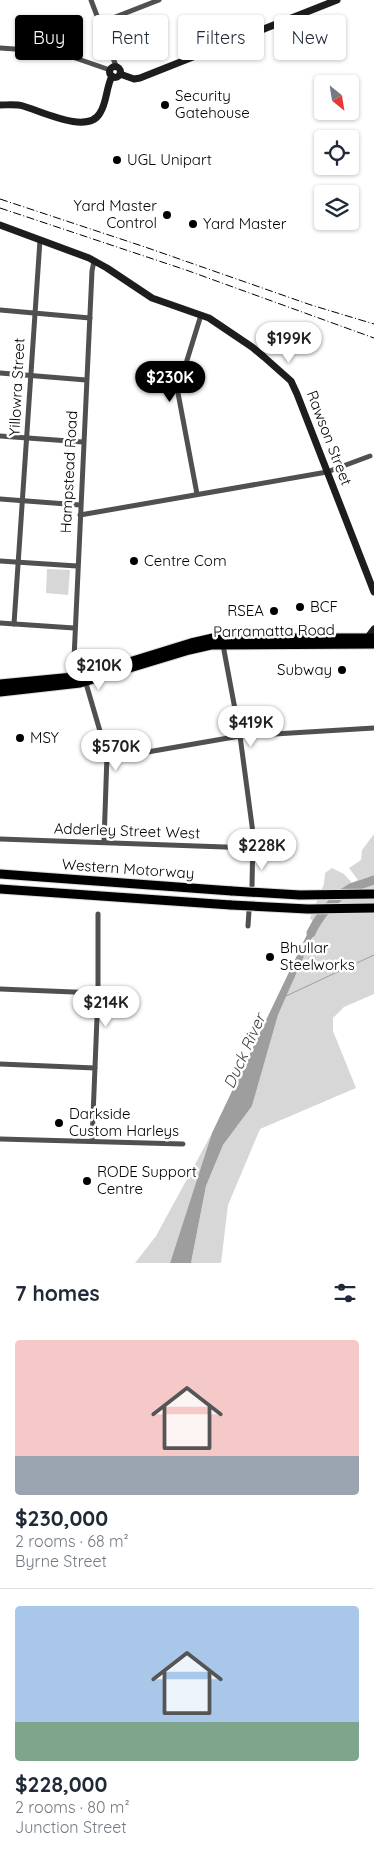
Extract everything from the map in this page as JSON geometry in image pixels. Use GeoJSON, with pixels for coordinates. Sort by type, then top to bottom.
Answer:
{"type":"FeatureCollection","features":[{"type":"Feature","properties":{"kind":"highway","name":"Parramatta Road"},"geometry":{"type":"LineString","coordinates":[[85,679],[191,643],[213,638],[372,640]]}},
{"type":"Feature","properties":{"kind":"highway","name":"Parramatta Road"},"geometry":{"type":"LineString","coordinates":[[0,692],[85,679],[189,650],[223,644],[372,640]]}},
{"type":"Feature","properties":{"kind":"highway","name":"Parramatta Road"},"geometry":{"type":"LineString","coordinates":[[0,684],[73,681]]}},
{"type":"Feature","properties":{"kind":"highway","name":"Western Motorway"},"geometry":{"type":"LineString","coordinates":[[0,874],[300,895],[374,894]]}},
{"type":"Feature","properties":{"kind":"highway","name":"Western Motorway"},"geometry":{"type":"LineString","coordinates":[[0,889],[308,909],[374,908]]}},
{"type":"Feature","properties":{"kind":"main road"},"geometry":{"type":"LineString","coordinates":[[112,71],[117,77],[120,74],[134,79],[140,78],[337,0]]}},
{"type":"Feature","properties":{"kind":"main road"},"geometry":{"type":"LineString","coordinates":[[0,105],[20,106],[62,120],[86,122],[96,118],[101,112],[112,71]]}},
{"type":"Feature","properties":{"kind":"main road","name":"Rawson Street"},"geometry":{"type":"LineString","coordinates":[[0,226],[94,261],[152,298],[209,318],[252,347],[291,381],[374,592]]}},
{"type":"Feature","properties":{"kind":"main road"},"geometry":{"type":"LineString","coordinates":[[372,640],[374,629]]}},
{"type":"Feature","properties":{"kind":"street"},"geometry":{"type":"LineString","coordinates":[[91,0],[97,15]]}},
{"type":"Feature","properties":{"kind":"street"},"geometry":{"type":"LineString","coordinates":[[121,15],[159,0]]}},
{"type":"Feature","properties":{"kind":"street"},"geometry":{"type":"LineString","coordinates":[[0,48],[54,51],[112,71]]}},
{"type":"Feature","properties":{"kind":"street"},"geometry":{"type":"LineString","coordinates":[[109,60],[112,71]]}},
{"type":"Feature","properties":{"kind":"street","name":"Yillowra Street"},"geometry":{"type":"LineString","coordinates":[[14,624],[40,240]]}},
{"type":"Feature","properties":{"kind":"street","name":"Hampstead Road"},"geometry":{"type":"LineString","coordinates":[[73,681],[86,380],[94,261]]}},
{"type":"Feature","properties":{"kind":"street"},"geometry":{"type":"LineString","coordinates":[[0,310],[90,318]]}},
{"type":"Feature","properties":{"kind":"street"},"geometry":{"type":"LineString","coordinates":[[197,494],[178,393],[201,315]]}},
{"type":"Feature","properties":{"kind":"street"},"geometry":{"type":"LineString","coordinates":[[0,373],[86,380]]}},
{"type":"Feature","properties":{"kind":"street"},"geometry":{"type":"LineString","coordinates":[[0,436],[83,442]]}},
{"type":"Feature","properties":{"kind":"street"},"geometry":{"type":"LineString","coordinates":[[80,515],[327,472],[370,456]]}},
{"type":"Feature","properties":{"kind":"street"},"geometry":{"type":"LineString","coordinates":[[0,499],[80,505]]}},
{"type":"Feature","properties":{"kind":"street"},"geometry":{"type":"LineString","coordinates":[[0,561],[77,566]]}},
{"type":"Feature","properties":{"kind":"street"},"geometry":{"type":"LineString","coordinates":[[0,623],[74,628]]}},
{"type":"Feature","properties":{"kind":"street"},"geometry":{"type":"LineString","coordinates":[[223,644],[240,736],[253,848],[252,886]]}},
{"type":"Feature","properties":{"kind":"street"},"geometry":{"type":"LineString","coordinates":[[85,679],[105,745],[107,759],[104,842]]}},
{"type":"Feature","properties":{"kind":"street"},"geometry":{"type":"LineString","coordinates":[[107,759],[240,736],[374,728]]}},
{"type":"Feature","properties":{"kind":"street","name":"Adderley Street West"},"geometry":{"type":"LineString","coordinates":[[0,839],[253,848]]}},
{"type":"Feature","properties":{"kind":"street"},"geometry":{"type":"LineString","coordinates":[[248,926],[249,911]]}},
{"type":"Feature","properties":{"kind":"street"},"geometry":{"type":"LineString","coordinates":[[92,1141],[98,993],[98,914]]}},
{"type":"Feature","properties":{"kind":"street"},"geometry":{"type":"LineString","coordinates":[[0,989],[98,993]]}},
{"type":"Feature","properties":{"kind":"street"},"geometry":{"type":"LineString","coordinates":[[0,1064],[95,1068]]}},
{"type":"Feature","properties":{"kind":"street"},"geometry":{"type":"LineString","coordinates":[[0,1139],[184,1144]]}},
{"type":"Feature","properties":{"kind":"shaded area"},"geometry":{"type":"Polygon","coordinates":[[[47,569],[70,570],[68,595],[46,593],[47,569]]]}},
{"type":"Feature","properties":{"kind":"shaded area"},"geometry":{"type":"Polygon","coordinates":[[[374,834],[374,994],[344,1007],[333,1018],[333,1031],[356,1088],[260,1129],[228,1205],[221,1263],[191,1263],[206,1186],[223,1145],[252,1106],[278,1015],[319,922],[313,922],[310,918],[324,884],[325,873],[332,868],[344,874],[352,883],[358,880],[349,868],[361,860],[362,850],[374,834]]]}},
{"type":"Feature","properties":{"kind":"shaded area","name":"Duck River"},"geometry":{"type":"Polygon","coordinates":[[[313,922],[319,922],[278,1015],[252,1106],[223,1145],[206,1186],[191,1263],[170,1263],[212,1133],[313,922]]]}},
{"type":"Feature","properties":{"kind":"shaded area"},"geometry":{"type":"Polygon","coordinates":[[[212,1133],[170,1263],[135,1263],[156,1236],[212,1133]]]}},
{"type":"Feature","properties":{"kind":"waterway","name":"Duck River"},"geometry":{"type":"LineString","coordinates":[[311,933],[318,920],[333,902],[351,888],[374,880]]}},
{"type":"Feature","properties":{"kind":"waterway"},"geometry":{"type":"LineString","coordinates":[[286,996],[374,955]]}},
{"type":"Feature","properties":{"kind":"railway"},"geometry":{"type":"LineString","coordinates":[[0,199],[311,305],[374,324]]}},
{"type":"Feature","properties":{"kind":"railway"},"geometry":{"type":"LineString","coordinates":[[0,208],[186,270],[374,338]]}},
{"type":"Feature","properties":{"kind":"place","name":"Security Gatehouse"},"geometry":{"type":"Point","coordinates":[165,105]}},
{"type":"Feature","properties":{"kind":"place","name":"UGL Unipart"},"geometry":{"type":"Point","coordinates":[117,160]}},
{"type":"Feature","properties":{"kind":"place","name":"Yard Master Control"},"geometry":{"type":"Point","coordinates":[167,215]}},
{"type":"Feature","properties":{"kind":"place","name":"Yard Master"},"geometry":{"type":"Point","coordinates":[193,224]}},
{"type":"Feature","properties":{"kind":"place","name":"Centre Com"},"geometry":{"type":"Point","coordinates":[134,561]}},
{"type":"Feature","properties":{"kind":"place","name":"BCF"},"geometry":{"type":"Point","coordinates":[300,607]}},
{"type":"Feature","properties":{"kind":"place","name":"RSEA"},"geometry":{"type":"Point","coordinates":[274,611]}},
{"type":"Feature","properties":{"kind":"place","name":"Subway"},"geometry":{"type":"Point","coordinates":[342,670]}},
{"type":"Feature","properties":{"kind":"place","name":"MSY"},"geometry":{"type":"Point","coordinates":[20,738]}},
{"type":"Feature","properties":{"kind":"place","name":"Bhullar Steelworks"},"geometry":{"type":"Point","coordinates":[270,957]}},
{"type":"Feature","properties":{"kind":"place","name":"Darkside Custom Harleys"},"geometry":{"type":"Point","coordinates":[59,1123]}},
{"type":"Feature","properties":{"kind":"place","name":"RODE Support Centre"},"geometry":{"type":"Point","coordinates":[87,1181]}}]}
